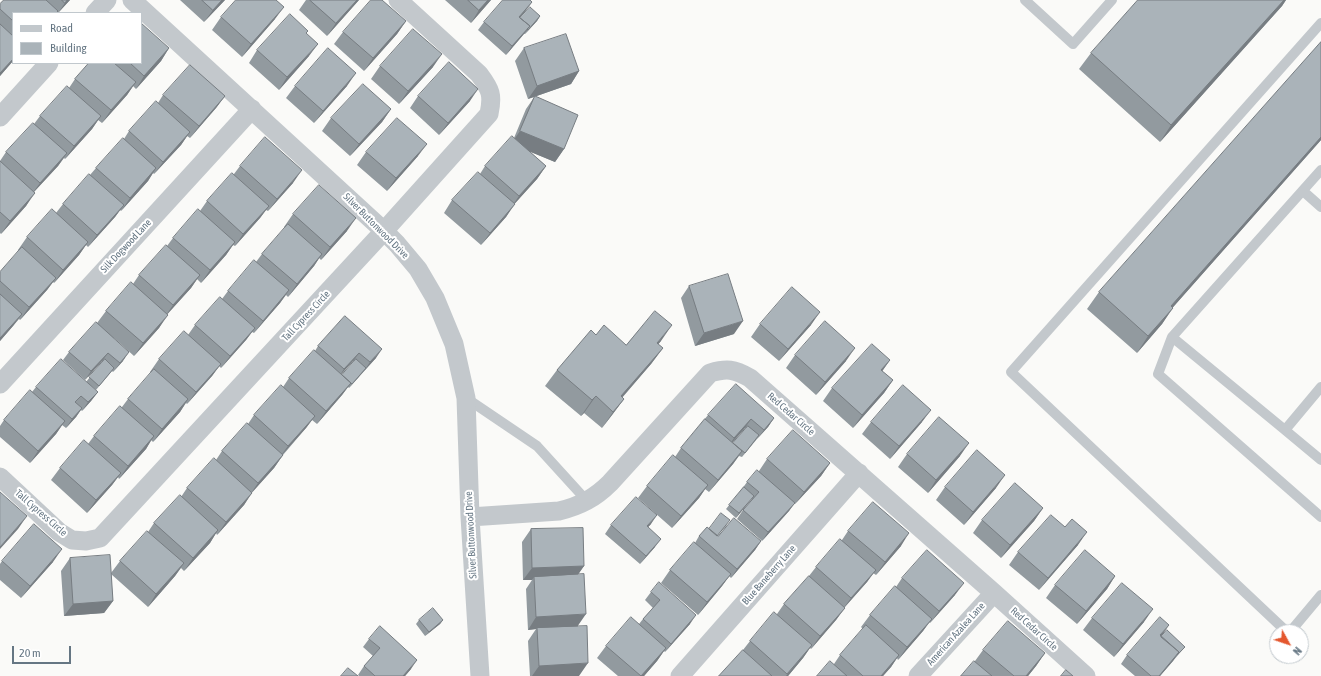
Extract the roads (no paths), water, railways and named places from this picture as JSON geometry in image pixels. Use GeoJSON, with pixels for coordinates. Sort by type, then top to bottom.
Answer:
{"type":"FeatureCollection","features":[{"type":"Feature","properties":{"kind":"street"},"geometry":{"type":"LineString","coordinates":[[96,12],[107,0]]}},
{"type":"Feature","properties":{"kind":"street","name":"Silver Buttonwood Drive"},"geometry":{"type":"LineString","coordinates":[[132,0],[384,231],[418,269],[435,298],[454,344],[466,398],[470,517],[480,676]]}},
{"type":"Feature","properties":{"kind":"street","name":"Tall Cypress Circle"},"geometry":{"type":"LineString","coordinates":[[0,478],[59,532],[72,540],[86,542],[100,538],[384,231],[489,114],[492,100],[488,86],[480,74],[398,0]]}},
{"type":"Feature","properties":{"kind":"street"},"geometry":{"type":"LineString","coordinates":[[0,117],[48,64]]}},
{"type":"Feature","properties":{"kind":"street","name":"Silk Dogwood Lane"},"geometry":{"type":"LineString","coordinates":[[0,384],[252,109]]}},
{"type":"Feature","properties":{"kind":"street","name":"Red Cedar Circle"},"geometry":{"type":"LineString","coordinates":[[470,517],[559,511],[573,508],[587,501],[610,483],[710,374],[723,370],[738,371],[750,378],[994,592],[1086,676]]}},
{"type":"Feature","properties":{"kind":"street","name":"Blue Baneberry Lane"},"geometry":{"type":"LineString","coordinates":[[680,676],[858,473]]}},
{"type":"Feature","properties":{"kind":"street","name":"American Azalea Lane"},"geometry":{"type":"LineString","coordinates":[[918,676],[994,592]]}},
{"type":"Feature","properties":{"kind":"lane"},"geometry":{"type":"LineString","coordinates":[[1025,0],[1072,44],[1112,0]]}},
{"type":"Feature","properties":{"kind":"lane"},"geometry":{"type":"LineString","coordinates":[[1280,624],[1011,372],[1321,23]]}},
{"type":"Feature","properties":{"kind":"lane"},"geometry":{"type":"LineString","coordinates":[[1321,170],[1172,337],[1158,374],[1321,517]]}},
{"type":"Feature","properties":{"kind":"lane"},"geometry":{"type":"LineString","coordinates":[[1302,191],[1321,207]]}},
{"type":"Feature","properties":{"kind":"lane"},"geometry":{"type":"LineString","coordinates":[[1172,337],[1321,460]]}},
{"type":"Feature","properties":{"kind":"lane"},"geometry":{"type":"LineString","coordinates":[[1285,430],[1321,387]]}},
{"type":"Feature","properties":{"kind":"lane"},"geometry":{"type":"LineString","coordinates":[[466,398],[537,446],[587,501]]}},
{"type":"Feature","properties":{"kind":"lane"},"geometry":{"type":"LineString","coordinates":[[1296,624],[1321,594]]}}]}
